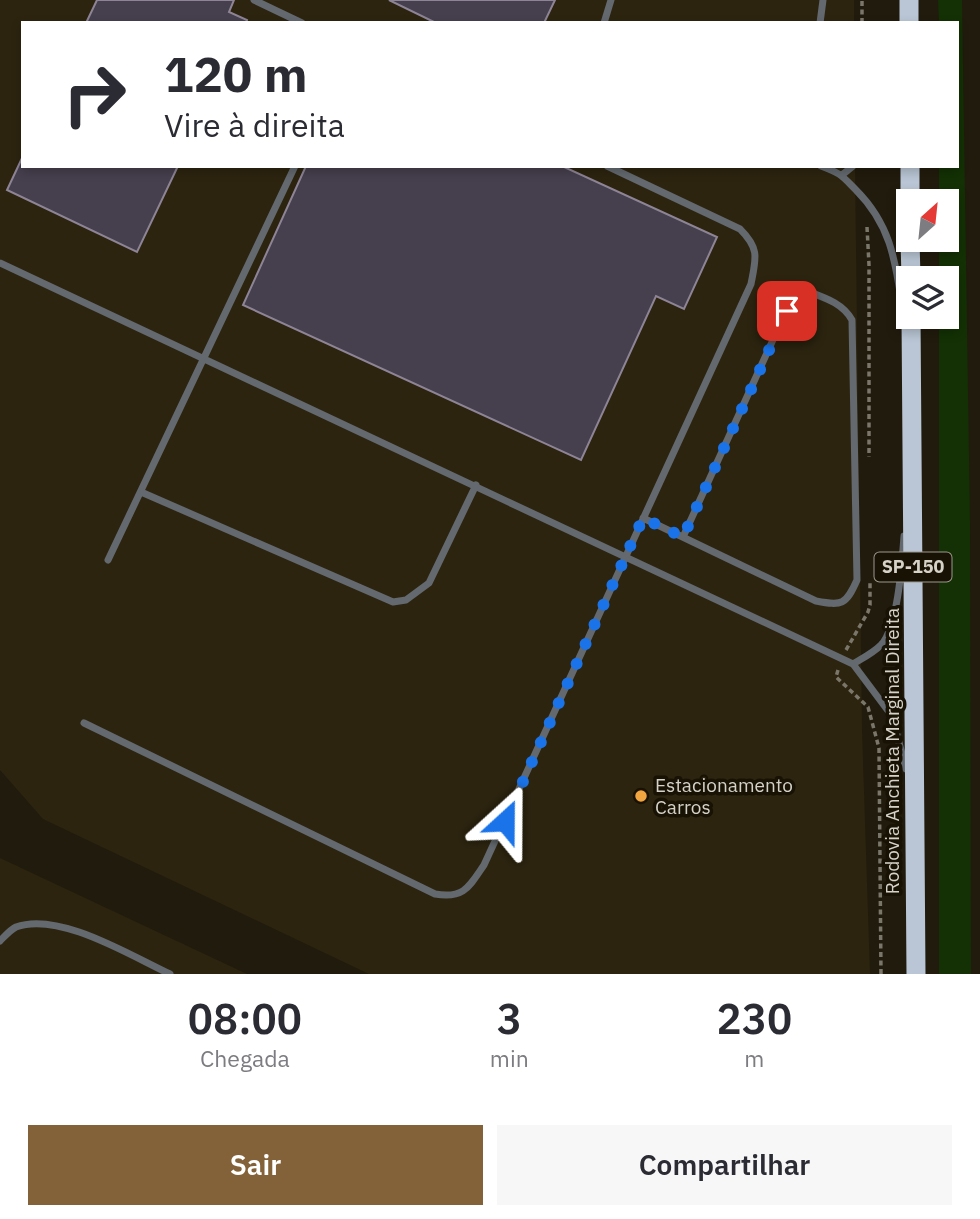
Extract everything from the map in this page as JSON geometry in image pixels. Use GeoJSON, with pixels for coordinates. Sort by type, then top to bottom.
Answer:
{"type":"FeatureCollection","features":[{"type":"Feature","properties":{"kind":"highway"},"geometry":{"type":"LineString","coordinates":[[910,168],[910,189]]}},
{"type":"Feature","properties":{"kind":"highway","name":"Rodovia Anchieta Marginal Direita"},"geometry":{"type":"LineString","coordinates":[[911,329],[916,974]]}},
{"type":"Feature","properties":{"kind":"lane"},"geometry":{"type":"LineString","coordinates":[[254,0],[299,21]]}},
{"type":"Feature","properties":{"kind":"lane"},"geometry":{"type":"LineString","coordinates":[[605,21],[611,0]]}},
{"type":"Feature","properties":{"kind":"lane"},"geometry":{"type":"LineString","coordinates":[[820,21],[823,0]]}},
{"type":"Feature","properties":{"kind":"lane"},"geometry":{"type":"LineString","coordinates":[[902,0],[906,11]]}},
{"type":"Feature","properties":{"kind":"lane"},"geometry":{"type":"LineString","coordinates":[[108,560],[294,168]]}},
{"type":"Feature","properties":{"kind":"lane"},"geometry":{"type":"LineString","coordinates":[[84,723],[435,894],[450,897],[466,891],[484,866],[751,284],[757,255],[751,240],[740,229],[611,168]]}},
{"type":"Feature","properties":{"kind":"lane"},"geometry":{"type":"LineString","coordinates":[[826,168],[842,175],[868,202],[885,227],[895,257],[911,371]]}},
{"type":"Feature","properties":{"kind":"lane"},"geometry":{"type":"LineString","coordinates":[[842,175],[851,168]]}},
{"type":"Feature","properties":{"kind":"lane"},"geometry":{"type":"LineString","coordinates":[[0,263],[853,664],[892,716],[902,747],[915,818]]}},
{"type":"Feature","properties":{"kind":"lane"},"geometry":{"type":"LineString","coordinates":[[643,518],[816,601],[837,605],[849,598],[857,580],[852,320],[847,310],[804,290],[793,296],[683,537]]}},
{"type":"Feature","properties":{"kind":"lane"},"geometry":{"type":"LineString","coordinates":[[853,664],[880,646],[887,637],[893,619],[901,570],[912,435]]}},
{"type":"Feature","properties":{"kind":"lane"},"geometry":{"type":"LineString","coordinates":[[141,492],[393,602],[406,600],[429,583],[477,485]]}},
{"type":"Feature","properties":{"kind":"lane"},"geometry":{"type":"LineString","coordinates":[[0,941],[14,928],[37,923],[90,936],[170,974]]}},
{"type":"Feature","properties":{"kind":"path"},"geometry":{"type":"LineString","coordinates":[[862,0],[862,21]]}},
{"type":"Feature","properties":{"kind":"path"},"geometry":{"type":"LineString","coordinates":[[842,659],[836,677],[868,707],[879,748],[881,974]]}},
{"type":"Feature","properties":{"kind":"shaded area"},"geometry":{"type":"Polygon","coordinates":[[[0,0],[854,0],[854,21],[21,21],[21,168],[855,168],[862,730],[870,974],[369,974],[43,819],[0,770],[0,0]]]}},
{"type":"Feature","properties":{"kind":"shaded area"},"geometry":{"type":"Polygon","coordinates":[[[0,858],[247,974],[0,974],[0,858]]]}},
{"type":"Feature","properties":{"kind":"green space"},"geometry":{"type":"Polygon","coordinates":[[[938,0],[962,0],[970,521],[971,974],[939,974],[939,329],[959,329],[959,266],[939,266],[939,252],[959,252],[959,189],[939,189],[939,168],[959,168],[959,21],[939,21],[938,0]]]}},
{"type":"Feature","properties":{"kind":"building"},"geometry":{"type":"Polygon","coordinates":[[[97,0],[234,0],[229,12],[247,20],[247,21],[87,21],[97,0]]]}},
{"type":"Feature","properties":{"kind":"building"},"geometry":{"type":"Polygon","coordinates":[[[389,0],[555,0],[545,21],[432,21],[389,0]]]}},
{"type":"Feature","properties":{"kind":"building"},"geometry":{"type":"Polygon","coordinates":[[[21,160],[21,168],[177,168],[137,252],[7,190],[21,160]]]}},
{"type":"Feature","properties":{"kind":"building"},"geometry":{"type":"Polygon","coordinates":[[[305,168],[566,168],[717,237],[684,309],[656,296],[581,460],[243,305],[305,168]]]}},
{"type":"Feature","properties":{"kind":"place","name":"Estacionamento Carros"},"geometry":{"type":"Point","coordinates":[641,796]}},
{"type":"Feature","properties":{"kind":"route"},"geometry":{"type":"LineString","coordinates":[[505,821],[643,518],[683,537],[787,311]]}}]}
